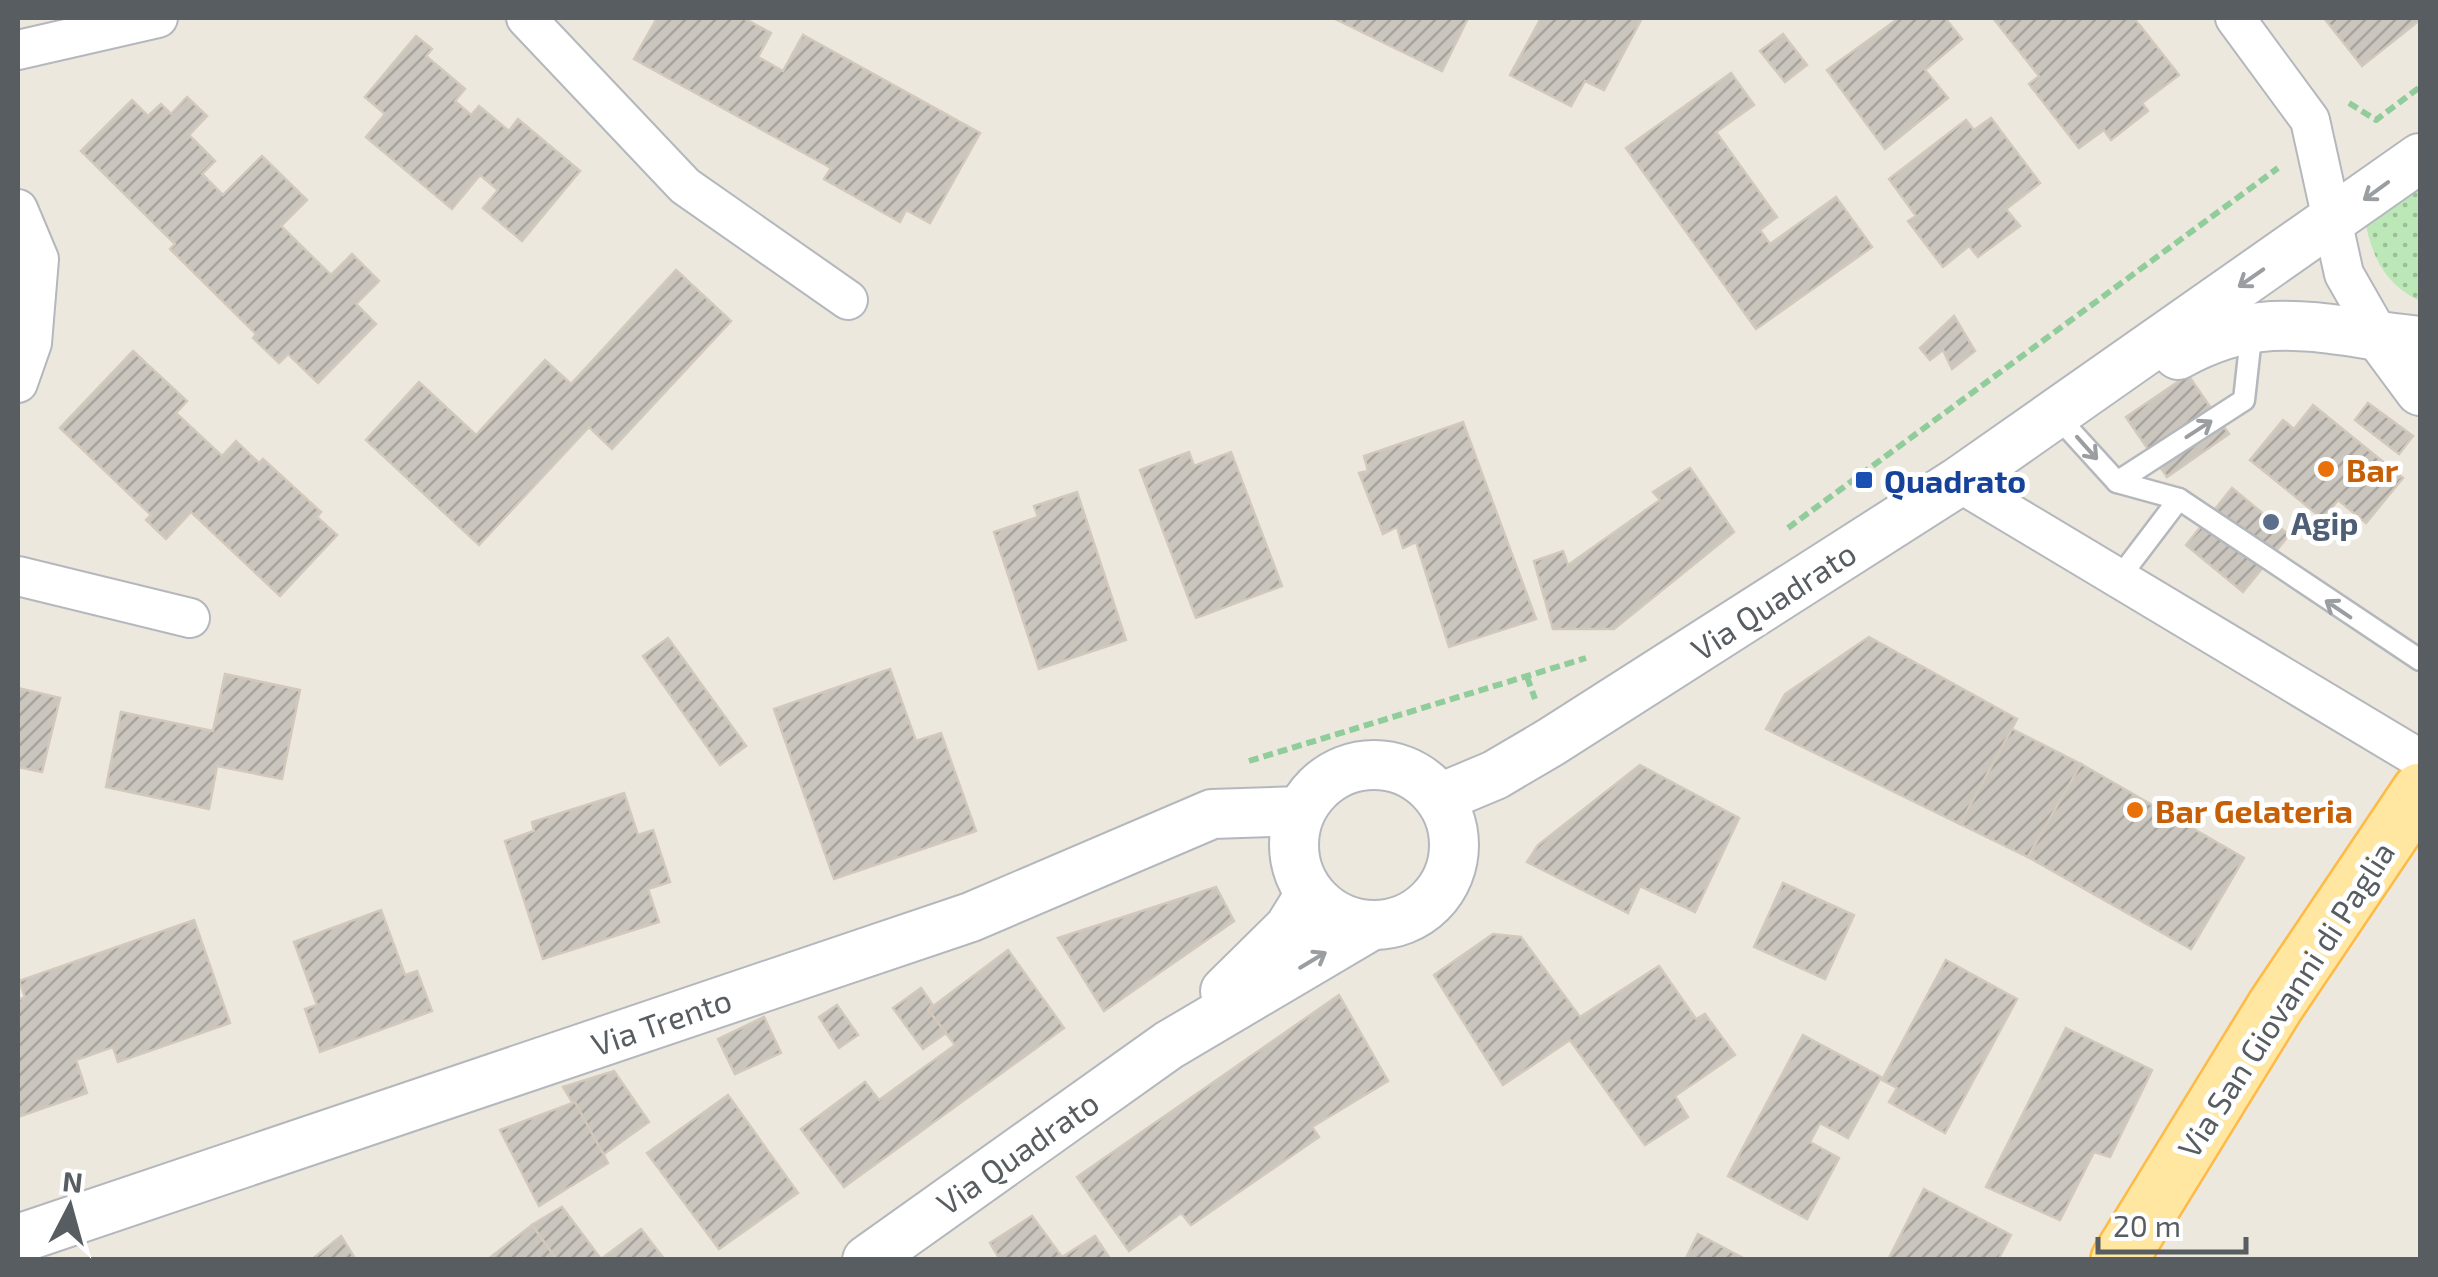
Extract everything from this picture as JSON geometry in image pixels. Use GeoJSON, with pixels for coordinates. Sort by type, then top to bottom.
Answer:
{"type":"FeatureCollection","features":[{"type":"Feature","properties":{"kind":"main road","name":"Via San Giovanni di Paglia"},"geometry":{"type":"LineString","coordinates":[[2119,1260],[2276,1005],[2420,791]]}},
{"type":"Feature","properties":{"kind":"street"},"geometry":{"type":"LineString","coordinates":[[18,50],[158,18]]}},
{"type":"Feature","properties":{"kind":"street"},"geometry":{"type":"LineString","coordinates":[[526,18],[685,186],[848,300]]}},
{"type":"Feature","properties":{"kind":"street"},"geometry":{"type":"LineString","coordinates":[[2235,18],[2310,120],[2344,274],[2400,339],[2420,391]]}},
{"type":"Feature","properties":{"kind":"street","name":"Via Quadrato"},"geometry":{"type":"LineString","coordinates":[[867,1260],[1168,1046],[1372,925],[1397,922],[1420,911],[1439,894],[1451,872],[1455,846],[1452,821],[1440,798],[1495,775],[1552,742],[1958,482],[2420,158]]}},
{"type":"Feature","properties":{"kind":"street"},"geometry":{"type":"LineString","coordinates":[[18,209],[39,258],[32,343],[18,383]]}},
{"type":"Feature","properties":{"kind":"street"},"geometry":{"type":"LineString","coordinates":[[2096,386],[2150,370],[2213,336],[2252,326],[2284,322],[2400,339]]}},
{"type":"Feature","properties":{"kind":"street"},"geometry":{"type":"LineString","coordinates":[[1958,482],[2420,759]]}},
{"type":"Feature","properties":{"kind":"street"},"geometry":{"type":"LineString","coordinates":[[18,576],[190,618]]}},
{"type":"Feature","properties":{"kind":"street"},"geometry":{"type":"LineString","coordinates":[[1372,925],[1348,921],[1310,894],[1294,854],[1301,811],[1317,788],[1340,772],[1367,764],[1395,767],[1420,778],[1440,798]]}},
{"type":"Feature","properties":{"kind":"street","name":"Via Trento"},"geometry":{"type":"LineString","coordinates":[[18,1239],[971,917],[1212,814],[1301,811]]}},
{"type":"Feature","properties":{"kind":"street","name":"Via Quadrato"},"geometry":{"type":"LineString","coordinates":[[1168,1046],[1289,928],[1310,894]]}},
{"type":"Feature","properties":{"kind":"lane"},"geometry":{"type":"LineString","coordinates":[[2117,482],[2244,400],[2252,326]]}},
{"type":"Feature","properties":{"kind":"lane"},"geometry":{"type":"LineString","coordinates":[[2056,415],[2117,482],[2180,499],[2420,660]]}},
{"type":"Feature","properties":{"kind":"lane"},"geometry":{"type":"LineString","coordinates":[[2119,578],[2180,499]]}},
{"type":"Feature","properties":{"kind":"path"},"geometry":{"type":"LineString","coordinates":[[1772,540],[2283,164],[2281,144],[2310,120],[2352,102],[2376,120],[2420,87]]}},
{"type":"Feature","properties":{"kind":"path"},"geometry":{"type":"LineString","coordinates":[[1244,762],[1594,656]]}},
{"type":"Feature","properties":{"kind":"green space"},"geometry":{"type":"Polygon","coordinates":[[[2420,169],[2420,301],[2396,285],[2380,265],[2363,212],[2420,169]]]}},
{"type":"Feature","properties":{"kind":"building"},"geometry":{"type":"Polygon","coordinates":[[[657,18],[743,18],[771,33],[758,57],[783,71],[803,35],[980,133],[930,223],[906,210],[900,222],[824,179],[831,168],[634,59],[657,18]]]}},
{"type":"Feature","properties":{"kind":"building"},"geometry":{"type":"Polygon","coordinates":[[[1333,18],[1468,18],[1442,71],[1333,18]]]}},
{"type":"Feature","properties":{"kind":"building"},"geometry":{"type":"Polygon","coordinates":[[[1541,18],[1642,18],[1604,90],[1585,81],[1571,106],[1510,75],[1541,18]]]}},
{"type":"Feature","properties":{"kind":"building"},"geometry":{"type":"Polygon","coordinates":[[[1899,18],[1945,18],[1962,39],[1925,70],[1948,98],[1885,149],[1827,70],[1899,18]]]}},
{"type":"Feature","properties":{"kind":"building"},"geometry":{"type":"Polygon","coordinates":[[[1993,18],[2134,18],[2179,75],[2142,103],[2148,111],[2111,140],[2104,130],[2079,148],[2029,84],[2039,76],[1993,18]]]}},
{"type":"Feature","properties":{"kind":"building"},"geometry":{"type":"Polygon","coordinates":[[[2324,18],[2420,18],[2420,20],[2362,66],[2324,18]]]}},
{"type":"Feature","properties":{"kind":"building"},"geometry":{"type":"Polygon","coordinates":[[[1783,34],[1807,65],[1785,82],[1760,51],[1783,34]]]}},
{"type":"Feature","properties":{"kind":"building"},"geometry":{"type":"Polygon","coordinates":[[[416,36],[432,49],[426,56],[465,89],[455,101],[471,115],[479,106],[509,131],[518,119],[580,171],[522,241],[483,208],[498,190],[480,175],[452,209],[366,137],[385,114],[365,97],[416,36]]]}},
{"type":"Feature","properties":{"kind":"building"},"geometry":{"type":"Polygon","coordinates":[[[1731,73],[1754,105],[1716,132],[1777,217],[1760,230],[1770,244],[1836,197],[1872,247],[1756,329],[1626,148],[1731,73]]]}},
{"type":"Feature","properties":{"kind":"building"},"geometry":{"type":"Polygon","coordinates":[[[187,97],[207,116],[189,135],[215,161],[202,174],[223,195],[262,156],[307,200],[281,226],[331,275],[352,254],[379,281],[356,304],[376,324],[318,383],[288,354],[279,363],[253,338],[256,334],[170,249],[175,244],[81,151],[132,100],[148,116],[161,104],[171,114],[187,97]]]}},
{"type":"Feature","properties":{"kind":"building"},"geometry":{"type":"Polygon","coordinates":[[[1991,118],[2040,183],[2006,209],[2020,226],[1978,257],[1969,246],[1943,267],[1908,221],[1916,216],[1889,179],[1966,120],[1974,130],[1991,118]]]}},
{"type":"Feature","properties":{"kind":"building"},"geometry":{"type":"Polygon","coordinates":[[[676,270],[731,321],[612,449],[589,427],[479,545],[366,440],[419,382],[476,435],[545,360],[571,384],[676,270]]]}},
{"type":"Feature","properties":{"kind":"building"},"geometry":{"type":"Polygon","coordinates":[[[1954,316],[1975,351],[1952,369],[1943,350],[1930,360],[1920,348],[1954,316]]]}},
{"type":"Feature","properties":{"kind":"building"},"geometry":{"type":"Polygon","coordinates":[[[133,351],[187,401],[176,413],[222,456],[236,441],[259,463],[263,459],[321,512],[317,517],[337,535],[280,596],[191,512],[166,539],[146,520],[151,515],[60,428],[133,351]]]}},
{"type":"Feature","properties":{"kind":"building"},"geometry":{"type":"Polygon","coordinates":[[[2188,375],[2229,434],[2167,477],[2126,417],[2188,375]]]}},
{"type":"Feature","properties":{"kind":"building"},"geometry":{"type":"Polygon","coordinates":[[[2368,403],[2413,436],[2399,454],[2355,420],[2368,403]]]}},
{"type":"Feature","properties":{"kind":"building","name":"Bar"},"geometry":{"type":"Polygon","coordinates":[[[2313,405],[2403,478],[2366,523],[2338,500],[2323,519],[2250,460],[2283,420],[2294,429],[2313,405]]]}},
{"type":"Feature","properties":{"kind":"building"},"geometry":{"type":"Polygon","coordinates":[[[1463,422],[1536,619],[1449,647],[1416,542],[1403,548],[1397,527],[1383,534],[1359,473],[1368,471],[1364,456],[1463,422]]]}},
{"type":"Feature","properties":{"kind":"building"},"geometry":{"type":"Polygon","coordinates":[[[1189,452],[1194,466],[1231,452],[1282,586],[1196,618],[1140,470],[1189,452]]]}},
{"type":"Feature","properties":{"kind":"building"},"geometry":{"type":"Polygon","coordinates":[[[1690,468],[1734,532],[1614,629],[1553,629],[1534,561],[1563,551],[1568,565],[1660,500],[1653,492],[1690,468]]]}},
{"type":"Feature","properties":{"kind":"building"},"geometry":{"type":"Polygon","coordinates":[[[2232,488],[2289,535],[2243,592],[2186,545],[2232,488]]]}},
{"type":"Feature","properties":{"kind":"building"},"geometry":{"type":"Polygon","coordinates":[[[1077,492],[1126,640],[1039,669],[994,532],[1038,517],[1034,506],[1077,492]]]}},
{"type":"Feature","properties":{"kind":"building"},"geometry":{"type":"Polygon","coordinates":[[[1869,637],[2017,719],[1960,824],[1766,729],[1785,694],[1869,637]]]}},
{"type":"Feature","properties":{"kind":"building"},"geometry":{"type":"Polygon","coordinates":[[[668,638],[746,746],[720,765],[643,656],[668,638]]]}},
{"type":"Feature","properties":{"kind":"building"},"geometry":{"type":"Polygon","coordinates":[[[890,669],[916,741],[941,733],[976,831],[834,879],[774,709],[890,669]]]}},
{"type":"Feature","properties":{"kind":"building"},"geometry":{"type":"Polygon","coordinates":[[[225,674],[300,690],[282,779],[217,766],[209,809],[106,787],[121,712],[213,731],[225,674]]]}},
{"type":"Feature","properties":{"kind":"building"},"geometry":{"type":"Polygon","coordinates":[[[18,688],[60,698],[42,772],[18,767],[18,688]]]}},
{"type":"Feature","properties":{"kind":"building"},"geometry":{"type":"Polygon","coordinates":[[[2012,729],[2081,764],[2028,857],[1960,824],[2012,729]]]}},
{"type":"Feature","properties":{"kind":"building"},"geometry":{"type":"Polygon","coordinates":[[[2081,764],[2244,858],[2191,949],[2028,857],[2081,764]]]}},
{"type":"Feature","properties":{"kind":"building"},"geometry":{"type":"Polygon","coordinates":[[[1640,765],[1739,818],[1695,912],[1640,886],[1628,913],[1527,862],[1538,845],[1640,765]]]}},
{"type":"Feature","properties":{"kind":"building"},"geometry":{"type":"Polygon","coordinates":[[[624,793],[638,835],[653,830],[670,882],[648,889],[659,922],[543,959],[505,841],[534,831],[532,822],[624,793]]]}},
{"type":"Feature","properties":{"kind":"building"},"geometry":{"type":"Polygon","coordinates":[[[1783,883],[1854,915],[1825,979],[1754,947],[1783,883]]]}},
{"type":"Feature","properties":{"kind":"building"},"geometry":{"type":"Polygon","coordinates":[[[1216,887],[1234,921],[1104,1011],[1058,938],[1216,887]]]}},
{"type":"Feature","properties":{"kind":"building"},"geometry":{"type":"Polygon","coordinates":[[[381,910],[405,975],[417,971],[432,1011],[320,1052],[305,1009],[317,1005],[294,942],[381,910]]]}},
{"type":"Feature","properties":{"kind":"building"},"geometry":{"type":"Polygon","coordinates":[[[194,920],[230,1023],[118,1062],[113,1047],[76,1060],[87,1093],[18,1117],[18,1000],[25,997],[19,981],[194,920]]]}},
{"type":"Feature","properties":{"kind":"building"},"geometry":{"type":"Polygon","coordinates":[[[1493,934],[1521,937],[1580,1017],[1659,966],[1696,1019],[1705,1014],[1735,1055],[1675,1096],[1688,1117],[1645,1145],[1570,1040],[1503,1085],[1434,975],[1493,934]]]}},
{"type":"Feature","properties":{"kind":"building"},"geometry":{"type":"Polygon","coordinates":[[[1008,950],[1064,1028],[844,1187],[801,1129],[865,1082],[879,1100],[955,1045],[928,1010],[1008,950]]]}},
{"type":"Feature","properties":{"kind":"building"},"geometry":{"type":"Polygon","coordinates":[[[1946,960],[2017,999],[1945,1133],[1889,1102],[1897,1088],[1882,1080],[1946,960]]]}},
{"type":"Feature","properties":{"kind":"building"},"geometry":{"type":"Polygon","coordinates":[[[921,988],[932,1004],[928,1010],[946,1033],[923,1049],[893,1008],[921,988]]]}},
{"type":"Feature","properties":{"kind":"building"},"geometry":{"type":"Polygon","coordinates":[[[1339,995],[1388,1081],[1312,1127],[1319,1137],[1191,1225],[1181,1213],[1129,1251],[1077,1177],[1339,995]]]}},
{"type":"Feature","properties":{"kind":"building"},"geometry":{"type":"Polygon","coordinates":[[[837,1005],[858,1035],[839,1048],[819,1017],[837,1005]]]}},
{"type":"Feature","properties":{"kind":"building"},"geometry":{"type":"Polygon","coordinates":[[[764,1017],[781,1053],[735,1074],[718,1039],[764,1017]]]}},
{"type":"Feature","properties":{"kind":"building"},"geometry":{"type":"Polygon","coordinates":[[[2066,1028],[2152,1070],[2110,1157],[2094,1152],[2060,1220],[1986,1187],[2066,1028]]]}},
{"type":"Feature","properties":{"kind":"building"},"geometry":{"type":"Polygon","coordinates":[[[1803,1035],[1881,1077],[1848,1138],[1820,1123],[1810,1142],[1839,1158],[1807,1219],[1728,1176],[1803,1035]]]}},
{"type":"Feature","properties":{"kind":"building"},"geometry":{"type":"Polygon","coordinates":[[[614,1071],[649,1122],[604,1154],[563,1087],[614,1071]]]}},
{"type":"Feature","properties":{"kind":"building"},"geometry":{"type":"Polygon","coordinates":[[[728,1095],[798,1193],[719,1249],[647,1153],[728,1095]]]}},
{"type":"Feature","properties":{"kind":"building"},"geometry":{"type":"Polygon","coordinates":[[[575,1102],[608,1163],[539,1206],[500,1130],[575,1102]]]}},
{"type":"Feature","properties":{"kind":"building"},"geometry":{"type":"Polygon","coordinates":[[[1924,1189],[2011,1235],[1998,1260],[1888,1260],[1924,1189]]]}},
{"type":"Feature","properties":{"kind":"building"},"geometry":{"type":"Polygon","coordinates":[[[562,1207],[601,1260],[557,1260],[532,1225],[562,1207]]]}},
{"type":"Feature","properties":{"kind":"building"},"geometry":{"type":"Polygon","coordinates":[[[1032,1216],[1062,1257],[1095,1236],[1111,1260],[1000,1260],[990,1243],[1032,1216]]]}},
{"type":"Feature","properties":{"kind":"building"},"geometry":{"type":"Polygon","coordinates":[[[532,1225],[557,1260],[487,1260],[532,1225]]]}},
{"type":"Feature","properties":{"kind":"building"},"geometry":{"type":"Polygon","coordinates":[[[641,1229],[665,1260],[601,1260],[601,1259],[641,1229]]]}},
{"type":"Feature","properties":{"kind":"building"},"geometry":{"type":"Polygon","coordinates":[[[1698,1234],[1747,1260],[1685,1260],[1698,1234]]]}},
{"type":"Feature","properties":{"kind":"building"},"geometry":{"type":"Polygon","coordinates":[[[341,1236],[356,1260],[311,1260],[341,1236]]]}},
{"type":"Feature","properties":{"kind":"place","name":"Bar"},"geometry":{"type":"Point","coordinates":[2326,469]}},
{"type":"Feature","properties":{"kind":"place","name":"Quadrato"},"geometry":{"type":"Point","coordinates":[1864,480]}},
{"type":"Feature","properties":{"kind":"place","name":"Agip"},"geometry":{"type":"Point","coordinates":[2271,522]}},
{"type":"Feature","properties":{"kind":"place","name":"Bar Gelateria"},"geometry":{"type":"Point","coordinates":[2135,810]}}]}
